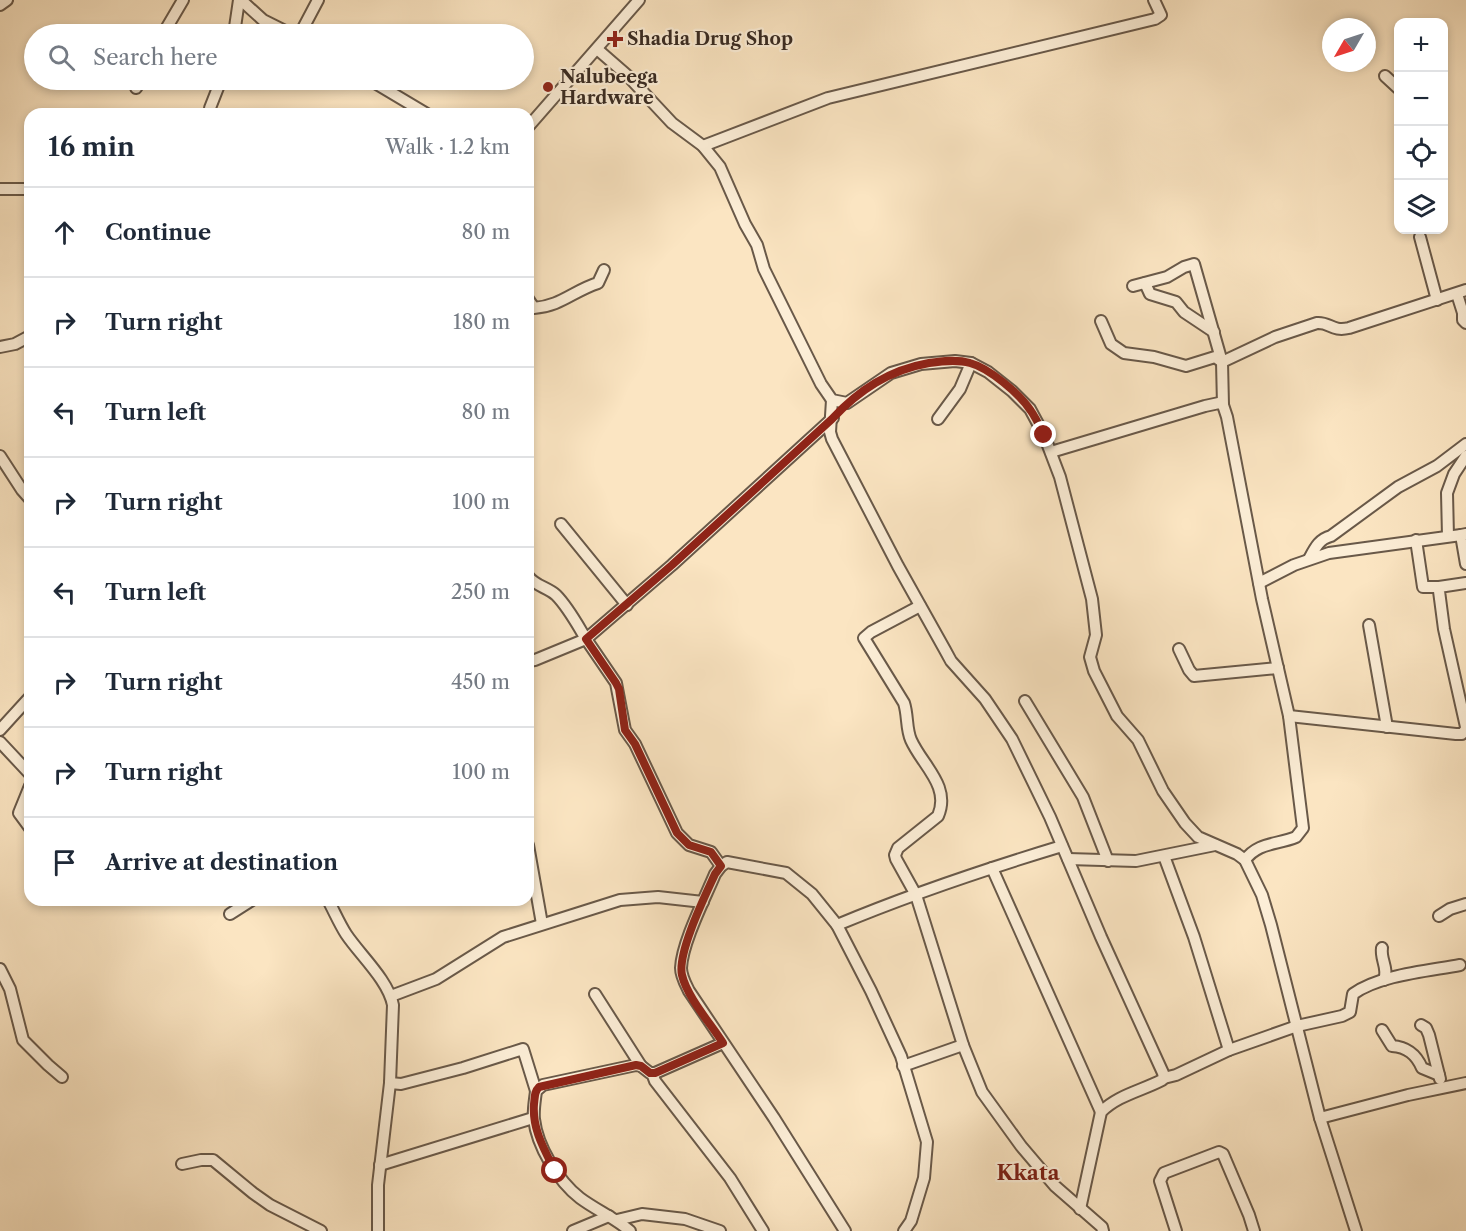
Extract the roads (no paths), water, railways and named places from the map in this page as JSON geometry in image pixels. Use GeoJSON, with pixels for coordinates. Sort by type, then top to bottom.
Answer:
{"type":"FeatureCollection","features":[{"type":"Feature","properties":{"kind":"street"},"geometry":{"type":"LineString","coordinates":[[0,5],[7,0]]}},
{"type":"Feature","properties":{"kind":"street"},"geometry":{"type":"LineString","coordinates":[[169,24],[183,0]]}},
{"type":"Feature","properties":{"kind":"street"},"geometry":{"type":"LineString","coordinates":[[236,24],[240,0]]}},
{"type":"Feature","properties":{"kind":"street"},"geometry":{"type":"LineString","coordinates":[[240,0],[271,24]]}},
{"type":"Feature","properties":{"kind":"street"},"geometry":{"type":"LineString","coordinates":[[305,24],[318,0]]}},
{"type":"Feature","properties":{"kind":"street"},"geometry":{"type":"LineString","coordinates":[[534,120],[639,0]]}},
{"type":"Feature","properties":{"kind":"street"},"geometry":{"type":"LineString","coordinates":[[703,146],[828,98],[1155,19],[1161,15],[1154,0]]}},
{"type":"Feature","properties":{"kind":"street"},"geometry":{"type":"LineString","coordinates":[[597,49],[628,76],[672,123],[703,146],[720,167],[745,224],[757,245],[765,269],[821,384],[832,400],[830,432],[832,439],[951,661],[984,699],[1012,739],[1062,846],[1164,1078]]}},
{"type":"Feature","properties":{"kind":"street"},"geometry":{"type":"LineString","coordinates":[[1385,76],[1394,84]]}},
{"type":"Feature","properties":{"kind":"street"},"geometry":{"type":"LineString","coordinates":[[210,108],[217,90]]}},
{"type":"Feature","properties":{"kind":"street"},"geometry":{"type":"LineString","coordinates":[[387,90],[417,108]]}},
{"type":"Feature","properties":{"kind":"street"},"geometry":{"type":"LineString","coordinates":[[0,189],[24,189]]}},
{"type":"Feature","properties":{"kind":"street"},"geometry":{"type":"LineString","coordinates":[[1420,237],[1437,300]]}},
{"type":"Feature","properties":{"kind":"street"},"geometry":{"type":"LineString","coordinates":[[1133,286],[1167,277],[1194,264],[1222,362],[1223,405],[1289,716],[1303,828],[1296,837],[1267,844],[1252,852],[1245,860]]}},
{"type":"Feature","properties":{"kind":"street"},"geometry":{"type":"LineString","coordinates":[[534,308],[549,307],[582,288],[598,283],[604,270]]}},
{"type":"Feature","properties":{"kind":"street"},"geometry":{"type":"LineString","coordinates":[[1145,284],[1150,294],[1176,302],[1184,312],[1214,332]]}},
{"type":"Feature","properties":{"kind":"street"},"geometry":{"type":"LineString","coordinates":[[1222,362],[1275,337],[1317,323],[1323,323],[1338,331],[1461,292],[1463,320],[1466,323]]}},
{"type":"Feature","properties":{"kind":"street"},"geometry":{"type":"LineString","coordinates":[[1101,321],[1111,344],[1124,353],[1154,357],[1186,366],[1215,357],[1222,362]]}},
{"type":"Feature","properties":{"kind":"street"},"geometry":{"type":"LineString","coordinates":[[0,346],[15,344],[24,339]]}},
{"type":"Feature","properties":{"kind":"street"},"geometry":{"type":"LineString","coordinates":[[534,660],[586,639],[627,605],[847,403],[873,384],[905,367],[939,361],[971,363],[988,372],[1030,409],[1051,452],[1060,477],[1092,599],[1096,635],[1090,657],[1117,716],[1138,740],[1163,791],[1185,823],[1198,837],[1237,854],[1245,860],[1262,895],[1298,1026],[1320,1118],[1356,1231]]}},
{"type":"Feature","properties":{"kind":"street"},"geometry":{"type":"LineString","coordinates":[[938,419],[960,389],[971,363]]}},
{"type":"Feature","properties":{"kind":"street"},"geometry":{"type":"LineString","coordinates":[[832,400],[847,403]]}},
{"type":"Feature","properties":{"kind":"street"},"geometry":{"type":"LineString","coordinates":[[1051,452],[1205,406],[1219,403],[1223,405]]}},
{"type":"Feature","properties":{"kind":"street"},"geometry":{"type":"LineString","coordinates":[[1309,559],[1316,546],[1324,538],[1331,536],[1385,495],[1437,466],[1466,444]]}},
{"type":"Feature","properties":{"kind":"street"},"geometry":{"type":"LineString","coordinates":[[0,456],[24,492]]}},
{"type":"Feature","properties":{"kind":"street"},"geometry":{"type":"LineString","coordinates":[[1448,536],[1447,493],[1454,474],[1466,456]]}},
{"type":"Feature","properties":{"kind":"street"},"geometry":{"type":"LineString","coordinates":[[561,524],[627,605]]}},
{"type":"Feature","properties":{"kind":"street"},"geometry":{"type":"LineString","coordinates":[[1259,583],[1294,565],[1329,553],[1448,536],[1463,535],[1466,564]]}},
{"type":"Feature","properties":{"kind":"street"},"geometry":{"type":"LineString","coordinates":[[1416,540],[1423,587],[1466,583]]}},
{"type":"Feature","properties":{"kind":"street"},"geometry":{"type":"LineString","coordinates":[[534,583],[555,593],[616,683],[619,689],[625,730],[635,744],[677,833],[689,845],[711,852],[721,866]]}},
{"type":"Feature","properties":{"kind":"street"},"geometry":{"type":"LineString","coordinates":[[1289,716],[1387,727],[1465,731],[1444,629],[1439,587]]}},
{"type":"Feature","properties":{"kind":"street"},"geometry":{"type":"LineString","coordinates":[[920,606],[864,638],[904,703],[909,737],[934,775],[939,790],[941,805],[938,816],[896,851],[896,859],[916,895],[963,1045],[976,1079],[993,1108],[1021,1146],[1055,1186],[1102,1227],[1103,1231]]}},
{"type":"Feature","properties":{"kind":"street"},"geometry":{"type":"LineString","coordinates":[[1369,625],[1387,727]]}},
{"type":"Feature","properties":{"kind":"street"},"geometry":{"type":"LineString","coordinates":[[1179,649],[1194,676],[1278,668]]}},
{"type":"Feature","properties":{"kind":"street"},"geometry":{"type":"LineString","coordinates":[[1025,700],[1083,797],[1108,861]]}},
{"type":"Feature","properties":{"kind":"street"},"geometry":{"type":"LineString","coordinates":[[0,730],[24,704]]}},
{"type":"Feature","properties":{"kind":"street"},"geometry":{"type":"LineString","coordinates":[[0,742],[24,768]]}},
{"type":"Feature","properties":{"kind":"street"},"geometry":{"type":"LineString","coordinates":[[24,801],[19,813],[24,820]]}},
{"type":"Feature","properties":{"kind":"street"},"geometry":{"type":"LineString","coordinates":[[1068,860],[1136,861],[1215,845]]}},
{"type":"Feature","properties":{"kind":"street"},"geometry":{"type":"LineString","coordinates":[[837,925],[992,868],[1062,846]]}},
{"type":"Feature","properties":{"kind":"street"},"geometry":{"type":"LineString","coordinates":[[1164,856],[1194,937],[1229,1050]]}},
{"type":"Feature","properties":{"kind":"street"},"geometry":{"type":"LineString","coordinates":[[845,1231],[774,1118],[689,991],[682,975],[682,959],[703,902],[715,874],[727,862],[786,873],[812,894],[837,925],[872,991],[903,1066],[927,1142],[924,1178],[911,1221],[904,1231]]}},
{"type":"Feature","properties":{"kind":"street"},"geometry":{"type":"LineString","coordinates":[[992,868],[1101,1112],[1080,1209]]}},
{"type":"Feature","properties":{"kind":"street"},"geometry":{"type":"LineString","coordinates":[[534,879],[542,924]]}},
{"type":"Feature","properties":{"kind":"street"},"geometry":{"type":"LineString","coordinates":[[391,996],[436,980],[503,937],[620,900],[658,897],[703,902]]}},
{"type":"Feature","properties":{"kind":"street"},"geometry":{"type":"LineString","coordinates":[[1438,916],[1466,904]]}},
{"type":"Feature","properties":{"kind":"street"},"geometry":{"type":"LineString","coordinates":[[230,914],[243,906]]}},
{"type":"Feature","properties":{"kind":"street"},"geometry":{"type":"LineString","coordinates":[[331,906],[346,933],[391,996],[394,1021],[390,1083],[380,1165],[378,1231]]}},
{"type":"Feature","properties":{"kind":"street"},"geometry":{"type":"LineString","coordinates":[[1382,948],[1386,970],[1384,980]]}},
{"type":"Feature","properties":{"kind":"street"},"geometry":{"type":"LineString","coordinates":[[1101,1112],[1122,1096],[1176,1075],[1229,1050],[1298,1026],[1342,1016],[1350,1012],[1353,994],[1361,988],[1384,980],[1460,965]]}},
{"type":"Feature","properties":{"kind":"street"},"geometry":{"type":"LineString","coordinates":[[0,969],[10,989],[23,1040],[63,1077]]}},
{"type":"Feature","properties":{"kind":"street"},"geometry":{"type":"LineString","coordinates":[[595,994],[641,1066]]}},
{"type":"Feature","properties":{"kind":"street"},"geometry":{"type":"LineString","coordinates":[[1421,1026],[1426,1028],[1429,1035],[1442,1088]]}},
{"type":"Feature","properties":{"kind":"street"},"geometry":{"type":"LineString","coordinates":[[1382,1029],[1392,1046],[1404,1046],[1419,1059],[1422,1068],[1439,1075]]}},
{"type":"Feature","properties":{"kind":"street"},"geometry":{"type":"LineString","coordinates":[[652,1073],[723,1043]]}},
{"type":"Feature","properties":{"kind":"street"},"geometry":{"type":"LineString","coordinates":[[903,1066],[963,1045]]}},
{"type":"Feature","properties":{"kind":"street"},"geometry":{"type":"LineString","coordinates":[[390,1083],[401,1084],[524,1049],[536,1091],[533,1118],[536,1130],[555,1171],[580,1198],[630,1231]]}},
{"type":"Feature","properties":{"kind":"street"},"geometry":{"type":"LineString","coordinates":[[536,1091],[543,1085],[636,1065],[641,1066],[652,1073],[655,1081],[730,1178],[763,1231]]}},
{"type":"Feature","properties":{"kind":"street"},"geometry":{"type":"LineString","coordinates":[[1320,1118],[1408,1095],[1466,1083]]}},
{"type":"Feature","properties":{"kind":"street"},"geometry":{"type":"LineString","coordinates":[[380,1165],[533,1118]]}},
{"type":"Feature","properties":{"kind":"street"},"geometry":{"type":"LineString","coordinates":[[1176,1231],[1168,1212],[1160,1181],[1161,1176],[1219,1152],[1223,1154],[1254,1231]]}},
{"type":"Feature","properties":{"kind":"street"},"geometry":{"type":"LineString","coordinates":[[182,1164],[213,1160],[261,1199],[321,1231]]}},
{"type":"Feature","properties":{"kind":"street"},"geometry":{"type":"LineString","coordinates":[[573,1231],[613,1218],[642,1214],[685,1219],[720,1231]]}},
{"type":"Feature","properties":{"kind":"place","name":"Shadia Drug Shop"},"geometry":{"type":"Point","coordinates":[615,39]}},
{"type":"Feature","properties":{"kind":"place","name":"Nalubeega Hardware"},"geometry":{"type":"Point","coordinates":[548,87]}},
{"type":"Feature","properties":{"kind":"district","name":"Kkata"},"geometry":{"type":"Point","coordinates":[1028,1172]}}]}
